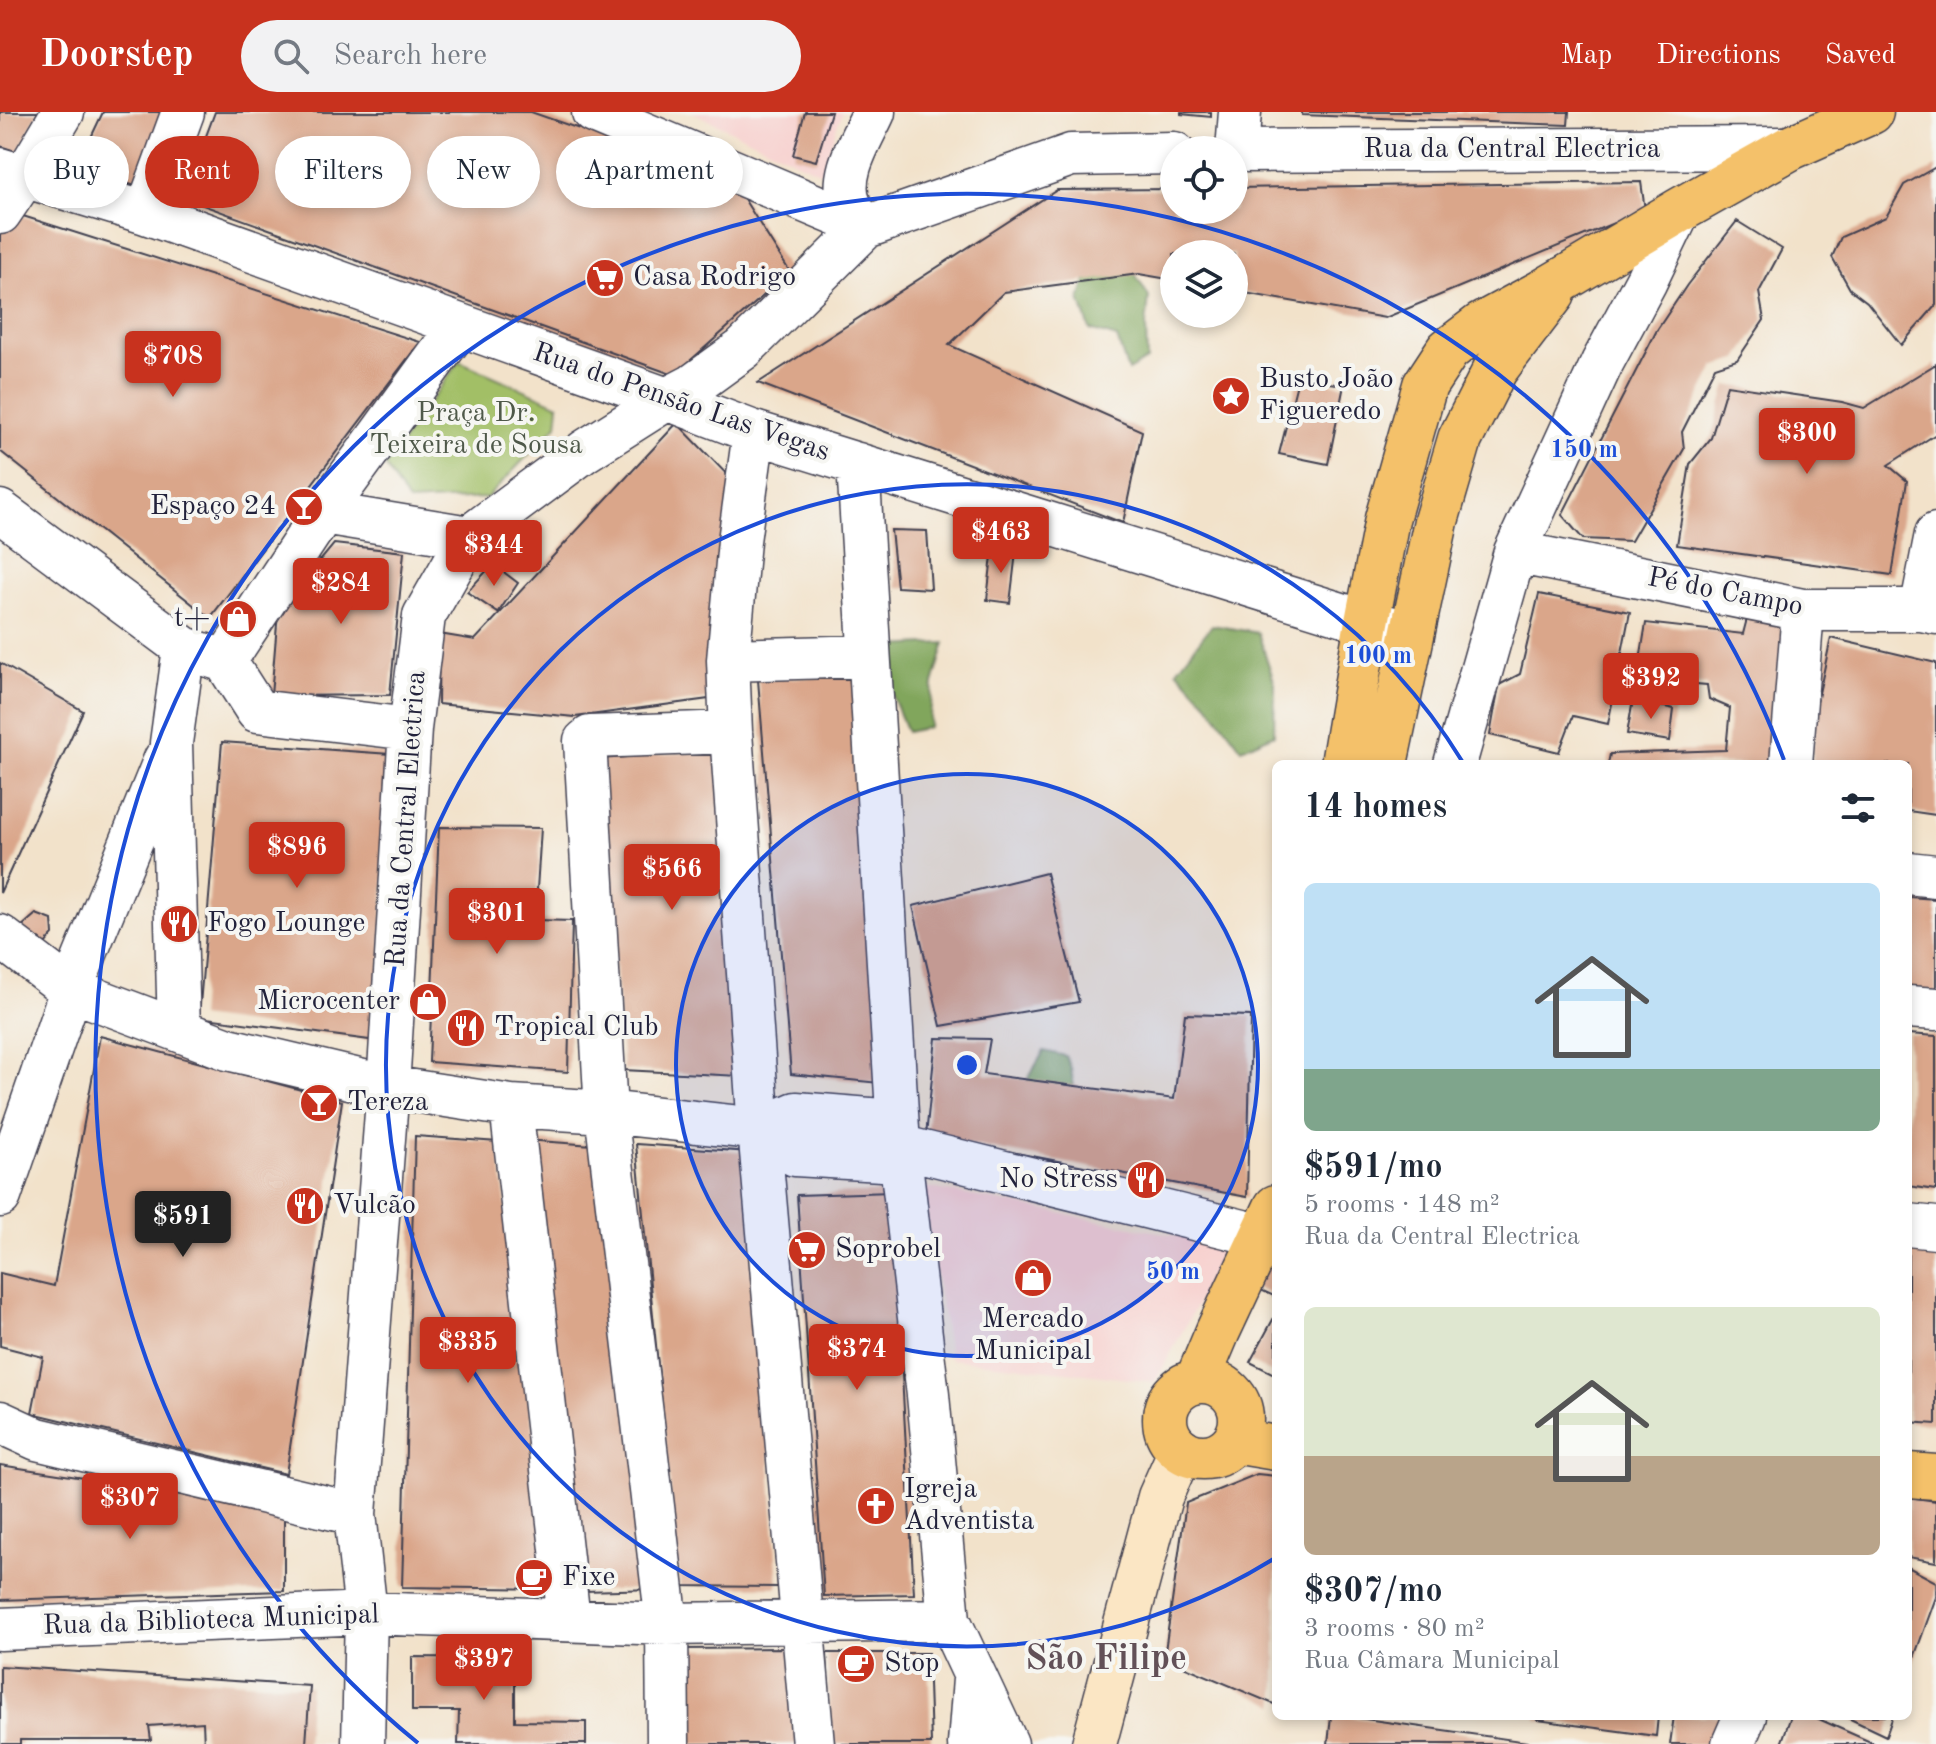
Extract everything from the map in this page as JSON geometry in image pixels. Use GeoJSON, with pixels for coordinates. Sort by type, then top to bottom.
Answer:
{"type":"FeatureCollection","features":[{"type":"Feature","properties":{"kind":"main road"},"geometry":{"type":"LineString","coordinates":[[1344,760],[1387,519],[1425,385],[1448,350],[1481,325],[1790,148],[1871,112]]}},
{"type":"Feature","properties":{"kind":"main road"},"geometry":{"type":"LineString","coordinates":[[1386,760],[1436,521],[1460,439],[1495,370],[1567,276]]}},
{"type":"Feature","properties":{"kind":"main road"},"geometry":{"type":"LineString","coordinates":[[1197,1381],[1270,1222]]}},
{"type":"Feature","properties":{"kind":"main road"},"geometry":{"type":"LineString","coordinates":[[1197,1381],[1212,1382],[1225,1388],[1236,1398],[1241,1413],[1241,1428],[1255,1445],[1223,1451],[1210,1457],[1195,1456],[1181,1450],[1171,1439],[1166,1425],[1166,1410],[1172,1396],[1183,1386],[1197,1381]]}},
{"type":"Feature","properties":{"kind":"main road"},"geometry":{"type":"LineString","coordinates":[[1094,1744],[1160,1497],[1181,1450]]}},
{"type":"Feature","properties":{"kind":"main road"},"geometry":{"type":"LineString","coordinates":[[1912,1475],[1936,1477]]}},
{"type":"Feature","properties":{"kind":"street"},"geometry":{"type":"LineString","coordinates":[[0,213],[13,172],[63,112]]}},
{"type":"Feature","properties":{"kind":"street"},"geometry":{"type":"LineString","coordinates":[[146,213],[183,112]]}},
{"type":"Feature","properties":{"kind":"street"},"geometry":{"type":"LineString","coordinates":[[593,112],[866,227]]}},
{"type":"Feature","properties":{"kind":"street"},"geometry":{"type":"LineString","coordinates":[[866,227],[851,207],[846,187],[850,166],[874,112]]}},
{"type":"Feature","properties":{"kind":"street","name":"Rua da Central Electrica"},"geometry":{"type":"LineString","coordinates":[[1248,138],[1790,148]]}},
{"type":"Feature","properties":{"kind":"street","name":"Rua da Central Electrica"},"geometry":{"type":"LineString","coordinates":[[363,1744],[366,1613],[355,1514],[388,1087],[410,729],[424,616],[469,537],[585,451],[692,386],[743,349],[866,227],[1071,155],[1160,153]]}},
{"type":"Feature","properties":{"kind":"street","name":"Rua do Pensão Las Vegas"},"geometry":{"type":"LineString","coordinates":[[13,172],[146,213],[754,432],[1367,622],[1412,632]]}},
{"type":"Feature","properties":{"kind":"street"},"geometry":{"type":"LineString","coordinates":[[1456,760],[1515,552],[1602,363],[1680,210]]}},
{"type":"Feature","properties":{"kind":"street"},"geometry":{"type":"LineString","coordinates":[[225,661],[323,513],[460,325]]}},
{"type":"Feature","properties":{"kind":"street"},"geometry":{"type":"LineString","coordinates":[[754,432],[739,541],[728,660],[731,732],[759,1129],[813,1744]]}},
{"type":"Feature","properties":{"kind":"street"},"geometry":{"type":"LineString","coordinates":[[858,464],[899,1146],[928,1395],[949,1620],[1007,1744]]}},
{"type":"Feature","properties":{"kind":"street"},"geometry":{"type":"LineString","coordinates":[[0,511],[184,648],[225,661],[257,711],[410,729]]}},
{"type":"Feature","properties":{"kind":"street"},"geometry":{"type":"LineString","coordinates":[[323,513],[469,537]]}},
{"type":"Feature","properties":{"kind":"street"},"geometry":{"type":"LineString","coordinates":[[1928,612],[1936,534]]}},
{"type":"Feature","properties":{"kind":"street","name":"Pé do Campo"},"geometry":{"type":"LineString","coordinates":[[1515,552],[1803,610],[1928,612]]}},
{"type":"Feature","properties":{"kind":"street"},"geometry":{"type":"LineString","coordinates":[[1791,760],[1803,610]]}},
{"type":"Feature","properties":{"kind":"street"},"geometry":{"type":"LineString","coordinates":[[179,1030],[171,743],[184,648]]}},
{"type":"Feature","properties":{"kind":"street"},"geometry":{"type":"LineString","coordinates":[[728,660],[869,656]]}},
{"type":"Feature","properties":{"kind":"street"},"geometry":{"type":"LineString","coordinates":[[668,1744],[667,1624],[606,1112],[585,741],[590,737],[731,732]]}},
{"type":"Feature","properties":{"kind":"street"},"geometry":{"type":"LineString","coordinates":[[0,1196],[71,990],[171,743]]}},
{"type":"Feature","properties":{"kind":"street"},"geometry":{"type":"LineString","coordinates":[[1912,873],[1936,876]]}},
{"type":"Feature","properties":{"kind":"street"},"geometry":{"type":"LineString","coordinates":[[0,936],[71,990],[228,1049],[388,1087],[511,1106],[606,1112],[759,1129],[796,1113],[882,1120],[899,1146],[1270,1222]]}},
{"type":"Feature","properties":{"kind":"street"},"geometry":{"type":"LineString","coordinates":[[1912,1007],[1936,1009]]}},
{"type":"Feature","properties":{"kind":"street"},"geometry":{"type":"LineString","coordinates":[[511,1106],[569,1620]]}},
{"type":"Feature","properties":{"kind":"street"},"geometry":{"type":"LineString","coordinates":[[1912,1225],[1936,1228]]}},
{"type":"Feature","properties":{"kind":"street"},"geometry":{"type":"LineString","coordinates":[[0,1422],[37,1439],[355,1514]]}},
{"type":"Feature","properties":{"kind":"street","name":"Rua da Biblioteca Municipal"},"geometry":{"type":"LineString","coordinates":[[0,1629],[366,1613],[667,1624],[949,1620]]}},
{"type":"Feature","properties":{"kind":"street"},"geometry":{"type":"LineString","coordinates":[[969,1744],[974,1673]]}},
{"type":"Feature","properties":{"kind":"street"},"geometry":{"type":"LineString","coordinates":[[1733,1744],[1743,1720]]}},
{"type":"Feature","properties":{"kind":"shaded area"},"geometry":{"type":"Polygon","coordinates":[[[692,112],[842,112],[821,173],[692,112]]]}},
{"type":"Feature","properties":{"kind":"shaded area"},"geometry":{"type":"Polygon","coordinates":[[[921,1186],[1229,1246],[1155,1382],[950,1359],[921,1186]]]}},
{"type":"Feature","properties":{"kind":"green space"},"geometry":{"type":"Polygon","coordinates":[[[1126,259],[1149,297],[1147,360],[1128,371],[1117,338],[1090,330],[1080,299],[1093,261],[1126,259]]]}},
{"type":"Feature","properties":{"kind":"green space","name":"Praça Dr. Teixeira de Sousa"},"geometry":{"type":"Polygon","coordinates":[[[459,361],[559,405],[557,425],[487,498],[408,502],[385,466],[459,361]]]}},
{"type":"Feature","properties":{"kind":"green space"},"geometry":{"type":"Polygon","coordinates":[[[1212,625],[1258,633],[1275,684],[1274,734],[1242,749],[1177,670],[1212,625]]]}},
{"type":"Feature","properties":{"kind":"green space"},"geometry":{"type":"Polygon","coordinates":[[[945,643],[933,684],[929,727],[907,732],[890,690],[890,646],[945,643]]]}},
{"type":"Feature","properties":{"kind":"green space"},"geometry":{"type":"Polygon","coordinates":[[[1044,1051],[1066,1056],[1078,1111],[1011,1108],[1044,1051]]]}},
{"type":"Feature","properties":{"kind":"building"},"geometry":{"type":"Polygon","coordinates":[[[0,112],[38,112],[18,152],[0,146],[0,112]]]}},
{"type":"Feature","properties":{"kind":"building"},"geometry":{"type":"Polygon","coordinates":[[[103,112],[162,112],[155,136],[145,136],[145,171],[140,188],[129,184],[129,136],[92,136],[103,112]]]}},
{"type":"Feature","properties":{"kind":"building"},"geometry":{"type":"Polygon","coordinates":[[[215,112],[531,112],[600,136],[556,136],[556,208],[743,208],[743,197],[790,272],[674,375],[211,208],[259,208],[259,136],[206,136],[215,112]]]}},
{"type":"Feature","properties":{"kind":"building"},"geometry":{"type":"Polygon","coordinates":[[[805,112],[831,112],[816,161],[793,155],[805,112]]]}},
{"type":"Feature","properties":{"kind":"building"},"geometry":{"type":"Polygon","coordinates":[[[1211,112],[1211,117],[1181,114],[1211,112]]]}},
{"type":"Feature","properties":{"kind":"building"},"geometry":{"type":"Polygon","coordinates":[[[1302,112],[1569,112],[1568,125],[1302,115],[1302,112]]]}},
{"type":"Feature","properties":{"kind":"building"},"geometry":{"type":"Polygon","coordinates":[[[1936,167],[1936,305],[1901,345],[1867,302],[1850,289],[1832,257],[1841,237],[1886,217],[1904,185],[1936,167]]]}},
{"type":"Feature","properties":{"kind":"building"},"geometry":{"type":"Polygon","coordinates":[[[1641,182],[1645,210],[1385,318],[1248,294],[1248,240],[1160,240],[1160,278],[1139,274],[1004,292],[949,345],[1142,431],[1123,523],[758,383],[1057,190],[1160,189],[1160,224],[1248,224],[1248,188],[1641,182]]]}},
{"type":"Feature","properties":{"kind":"building"},"geometry":{"type":"Polygon","coordinates":[[[4,210],[420,342],[210,618],[0,451],[0,218],[4,210]]]}},
{"type":"Feature","properties":{"kind":"building"},"geometry":{"type":"Polygon","coordinates":[[[1737,221],[1782,249],[1759,292],[1764,320],[1737,360],[1715,367],[1682,432],[1684,449],[1631,541],[1583,539],[1562,515],[1657,330],[1687,285],[1737,221]]]}},
{"type":"Feature","properties":{"kind":"building"},"geometry":{"type":"Polygon","coordinates":[[[1936,364],[1936,434],[1888,465],[1907,481],[1892,575],[1677,545],[1690,464],[1711,438],[1727,385],[1864,408],[1936,364]]]}},
{"type":"Feature","properties":{"kind":"building"},"geometry":{"type":"Polygon","coordinates":[[[1298,379],[1344,385],[1328,464],[1279,454],[1298,379]]]}},
{"type":"Feature","properties":{"kind":"building"},"geometry":{"type":"Polygon","coordinates":[[[677,423],[740,488],[716,698],[575,717],[438,704],[439,634],[475,640],[677,423]]]}},
{"type":"Feature","properties":{"kind":"building"},"geometry":{"type":"Polygon","coordinates":[[[891,530],[927,531],[931,589],[897,587],[891,530]]]}},
{"type":"Feature","properties":{"kind":"building"},"geometry":{"type":"Polygon","coordinates":[[[334,544],[404,552],[390,695],[271,696],[278,612],[334,544]]]}},
{"type":"Feature","properties":{"kind":"building"},"geometry":{"type":"Polygon","coordinates":[[[993,547],[1016,552],[1010,603],[987,600],[993,547]]]}},
{"type":"Feature","properties":{"kind":"building"},"geometry":{"type":"Polygon","coordinates":[[[493,564],[518,583],[498,613],[467,592],[493,564]]]}},
{"type":"Feature","properties":{"kind":"building"},"geometry":{"type":"Polygon","coordinates":[[[1539,594],[1630,612],[1608,724],[1573,716],[1559,752],[1490,735],[1499,685],[1520,674],[1539,594]]]}},
{"type":"Feature","properties":{"kind":"building"},"geometry":{"type":"Polygon","coordinates":[[[1749,611],[1791,617],[1779,760],[1609,760],[1610,754],[1726,750],[1730,708],[1709,699],[1707,685],[1637,679],[1646,623],[1743,634],[1749,611]]]}},
{"type":"Feature","properties":{"kind":"building"},"geometry":{"type":"Polygon","coordinates":[[[1831,638],[1936,663],[1936,815],[1912,812],[1912,760],[1812,760],[1816,707],[1831,638]]]}},
{"type":"Feature","properties":{"kind":"building"},"geometry":{"type":"Polygon","coordinates":[[[0,663],[83,711],[0,893],[0,663]]]}},
{"type":"Feature","properties":{"kind":"building"},"geometry":{"type":"Polygon","coordinates":[[[865,674],[879,1083],[791,1074],[758,680],[865,674]]]}},
{"type":"Feature","properties":{"kind":"building"},"geometry":{"type":"Polygon","coordinates":[[[1633,700],[1674,709],[1670,741],[1627,734],[1633,700]]]}},
{"type":"Feature","properties":{"kind":"building"},"geometry":{"type":"Polygon","coordinates":[[[222,742],[390,754],[377,1041],[199,1017],[222,742]]]}},
{"type":"Feature","properties":{"kind":"building"},"geometry":{"type":"Polygon","coordinates":[[[723,750],[740,1076],[623,1070],[600,759],[723,750]]]}},
{"type":"Feature","properties":{"kind":"building"},"geometry":{"type":"Polygon","coordinates":[[[439,827],[541,828],[535,920],[572,921],[568,1072],[429,1062],[439,827]]]}},
{"type":"Feature","properties":{"kind":"building"},"geometry":{"type":"Polygon","coordinates":[[[1046,873],[1079,1002],[941,1026],[913,906],[1046,873]]]}},
{"type":"Feature","properties":{"kind":"building"},"geometry":{"type":"Polygon","coordinates":[[[1912,897],[1936,899],[1936,995],[1912,992],[1912,897]]]}},
{"type":"Feature","properties":{"kind":"building"},"geometry":{"type":"Polygon","coordinates":[[[36,914],[52,920],[53,935],[43,946],[21,927],[36,914]]]}},
{"type":"Feature","properties":{"kind":"building"},"geometry":{"type":"Polygon","coordinates":[[[1185,1014],[1251,1016],[1247,1197],[926,1136],[936,1038],[990,1039],[984,1074],[1174,1099],[1185,1014]]]}},
{"type":"Feature","properties":{"kind":"building"},"geometry":{"type":"Polygon","coordinates":[[[1912,1034],[1936,1036],[1936,1190],[1912,1187],[1912,1034]]]}},
{"type":"Feature","properties":{"kind":"building"},"geometry":{"type":"Polygon","coordinates":[[[100,1036],[342,1101],[286,1474],[32,1413],[43,1357],[0,1346],[0,1273],[54,1286],[100,1036]]]}},
{"type":"Feature","properties":{"kind":"building"},"geometry":{"type":"Polygon","coordinates":[[[415,1136],[498,1142],[552,1589],[402,1587],[415,1136]]]}},
{"type":"Feature","properties":{"kind":"building"},"geometry":{"type":"Polygon","coordinates":[[[525,1140],[606,1146],[655,1589],[584,1591],[525,1140]]]}},
{"type":"Feature","properties":{"kind":"building"},"geometry":{"type":"Polygon","coordinates":[[[636,1144],[750,1152],[778,1587],[680,1586],[636,1144]]]}},
{"type":"Feature","properties":{"kind":"building"},"geometry":{"type":"Polygon","coordinates":[[[892,1192],[914,1594],[824,1596],[797,1195],[892,1192]]]}},
{"type":"Feature","properties":{"kind":"building"},"geometry":{"type":"Polygon","coordinates":[[[1912,1239],[1936,1242],[1936,1424],[1912,1422],[1912,1239]]]}},
{"type":"Feature","properties":{"kind":"building"},"geometry":{"type":"Polygon","coordinates":[[[1272,1249],[1272,1295],[1243,1282],[1272,1249]]]}},
{"type":"Feature","properties":{"kind":"building"},"geometry":{"type":"Polygon","coordinates":[[[1272,1321],[1272,1373],[1250,1362],[1272,1321]]]}},
{"type":"Feature","properties":{"kind":"building"},"geometry":{"type":"Polygon","coordinates":[[[0,1465],[284,1509],[284,1591],[0,1600],[0,1465]]]}},
{"type":"Feature","properties":{"kind":"building"},"geometry":{"type":"Polygon","coordinates":[[[1257,1474],[1272,1476],[1272,1703],[1164,1658],[1186,1503],[1257,1474]]]}},
{"type":"Feature","properties":{"kind":"building"},"geometry":{"type":"Polygon","coordinates":[[[1912,1498],[1936,1501],[1936,1562],[1912,1558],[1912,1498]]]}},
{"type":"Feature","properties":{"kind":"building"},"geometry":{"type":"Polygon","coordinates":[[[1912,1569],[1936,1582],[1936,1597],[1912,1663],[1912,1569]]]}},
{"type":"Feature","properties":{"kind":"building"},"geometry":{"type":"Polygon","coordinates":[[[795,1648],[799,1744],[684,1744],[679,1649],[795,1648]]]}},
{"type":"Feature","properties":{"kind":"building"},"geometry":{"type":"Polygon","coordinates":[[[827,1653],[928,1653],[931,1744],[831,1744],[827,1653]]]}},
{"type":"Feature","properties":{"kind":"building"},"geometry":{"type":"Polygon","coordinates":[[[412,1657],[515,1658],[515,1721],[586,1722],[586,1744],[458,1744],[459,1711],[412,1711],[412,1657]]]}},
{"type":"Feature","properties":{"kind":"building"},"geometry":{"type":"Polygon","coordinates":[[[0,1666],[310,1686],[306,1744],[204,1744],[203,1722],[149,1726],[151,1740],[20,1740],[20,1744],[0,1744],[0,1666]]]}},
{"type":"Feature","properties":{"kind":"building"},"geometry":{"type":"Polygon","coordinates":[[[1331,1720],[1372,1720],[1528,1742],[1528,1744],[1328,1744],[1331,1720]]]}},
{"type":"Feature","properties":{"kind":"building"},"geometry":{"type":"Polygon","coordinates":[[[1537,1720],[1658,1720],[1656,1736],[1537,1720]]]}},
{"type":"Feature","properties":{"kind":"building"},"geometry":{"type":"Polygon","coordinates":[[[1673,1720],[1732,1720],[1722,1744],[1670,1744],[1673,1720]]]}},
{"type":"Feature","properties":{"kind":"building"},"geometry":{"type":"Polygon","coordinates":[[[1790,1720],[1821,1720],[1875,1744],[1781,1744],[1790,1720]]]}},
{"type":"Feature","properties":{"kind":"building"},"geometry":{"type":"Polygon","coordinates":[[[1852,1720],[1892,1720],[1886,1736],[1852,1720]]]}},
{"type":"Feature","properties":{"kind":"place","name":"Casa Rodrigo"},"geometry":{"type":"Point","coordinates":[605,278]}},
{"type":"Feature","properties":{"kind":"place","name":"Busto João Figueredo"},"geometry":{"type":"Point","coordinates":[1231,396]}},
{"type":"Feature","properties":{"kind":"place","name":"Espaço 24"},"geometry":{"type":"Point","coordinates":[304,507]}},
{"type":"Feature","properties":{"kind":"place","name":"t+"},"geometry":{"type":"Point","coordinates":[238,619]}},
{"type":"Feature","properties":{"kind":"place","name":"Fogo Lounge"},"geometry":{"type":"Point","coordinates":[179,924]}},
{"type":"Feature","properties":{"kind":"place","name":"Microcenter"},"geometry":{"type":"Point","coordinates":[428,1002]}},
{"type":"Feature","properties":{"kind":"place","name":"Tropical Club"},"geometry":{"type":"Point","coordinates":[466,1028]}},
{"type":"Feature","properties":{"kind":"place","name":"Tereza"},"geometry":{"type":"Point","coordinates":[319,1103]}},
{"type":"Feature","properties":{"kind":"place","name":"No Stress"},"geometry":{"type":"Point","coordinates":[1146,1180]}},
{"type":"Feature","properties":{"kind":"place","name":"Vulcão"},"geometry":{"type":"Point","coordinates":[305,1206]}},
{"type":"Feature","properties":{"kind":"place","name":"Soprobel"},"geometry":{"type":"Point","coordinates":[807,1250]}},
{"type":"Feature","properties":{"kind":"place","name":"Mercado Municipal"},"geometry":{"type":"Point","coordinates":[1033,1278]}},
{"type":"Feature","properties":{"kind":"place","name":"Igreja Adventista"},"geometry":{"type":"Point","coordinates":[876,1506]}},
{"type":"Feature","properties":{"kind":"place","name":"Fixe"},"geometry":{"type":"Point","coordinates":[534,1578]}},
{"type":"Feature","properties":{"kind":"place","name":"Stop"},"geometry":{"type":"Point","coordinates":[856,1664]}},
{"type":"Feature","properties":{"kind":"district","name":"São Filipe"},"geometry":{"type":"Point","coordinates":[1106,1660]}}]}
